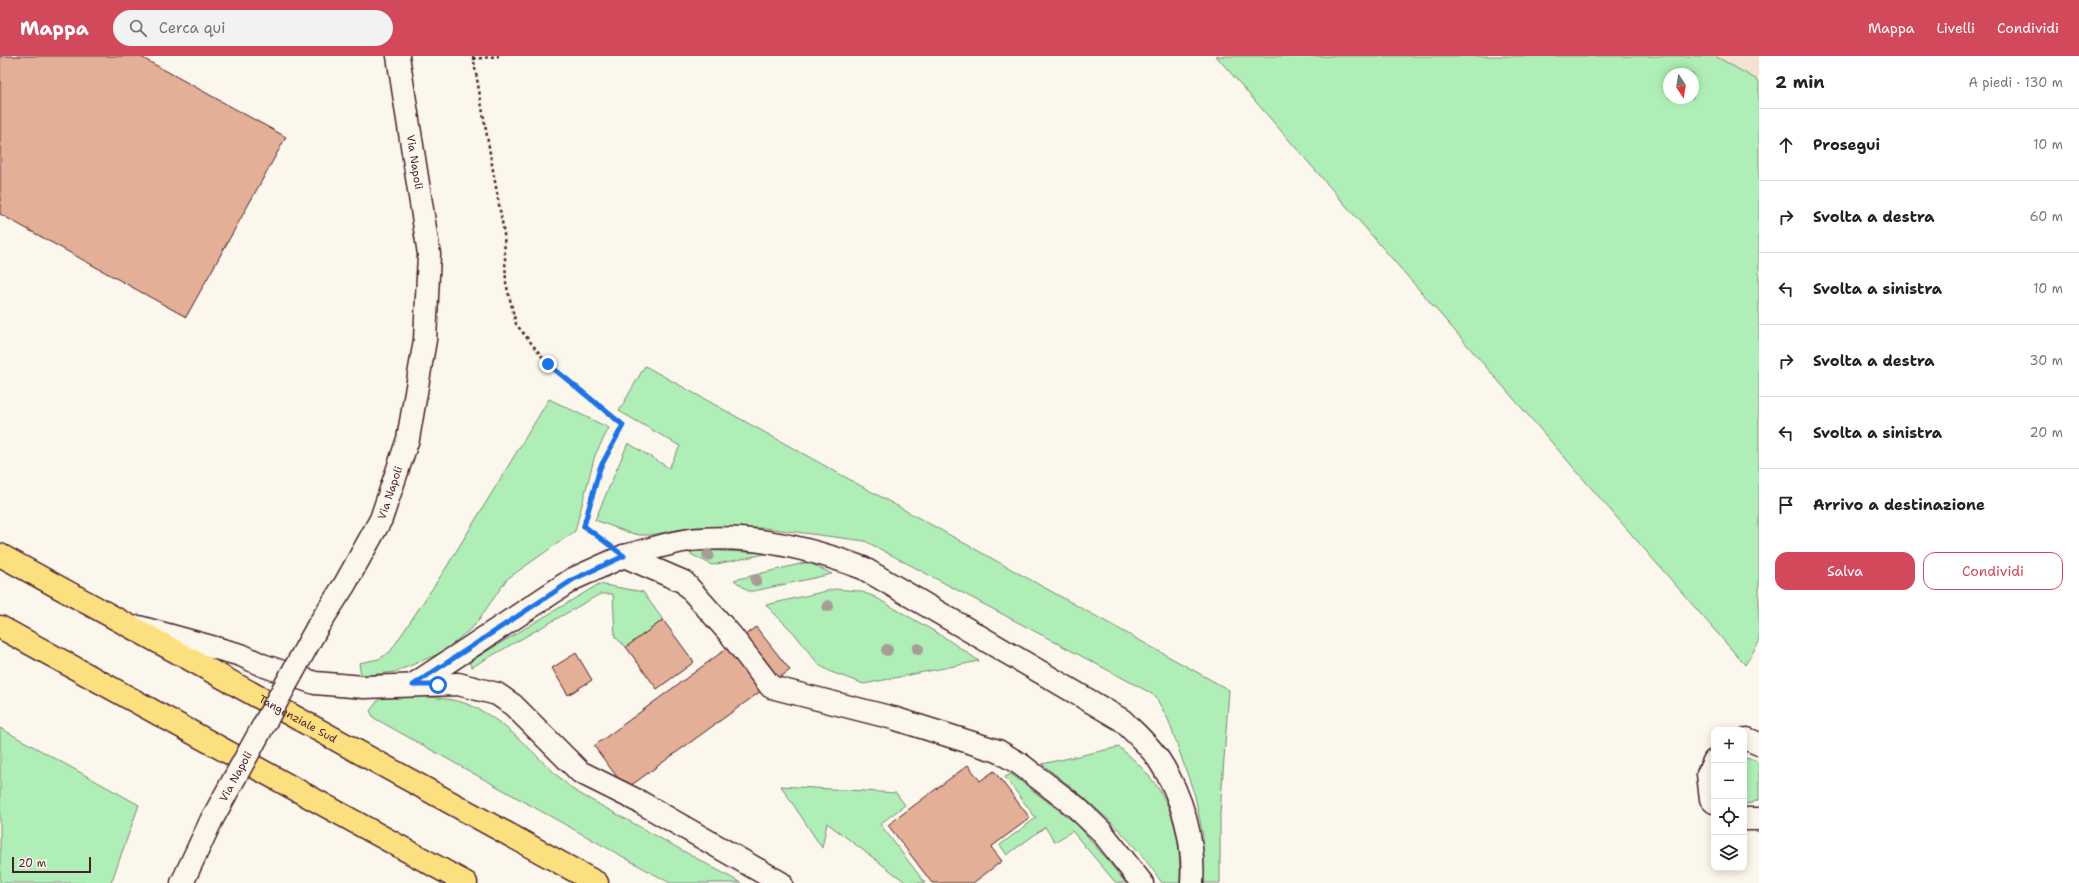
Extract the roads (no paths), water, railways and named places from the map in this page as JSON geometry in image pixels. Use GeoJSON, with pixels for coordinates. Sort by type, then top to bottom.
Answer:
{"type":"FeatureCollection","features":[{"type":"Feature","properties":{"kind":"highway","name":"Tangenziale Sud"},"geometry":{"type":"LineString","coordinates":[[0,555],[597,883]]}},
{"type":"Feature","properties":{"kind":"highway"},"geometry":{"type":"LineString","coordinates":[[0,627],[466,883]]}},
{"type":"Feature","properties":{"kind":"street","name":"Via Napoli"},"geometry":{"type":"LineString","coordinates":[[182,883],[211,820],[318,626],[345,584],[381,519],[408,439],[425,340],[429,254],[398,56]]}},
{"type":"Feature","properties":{"kind":"street"},"geometry":{"type":"LineString","coordinates":[[413,685],[574,579],[624,556],[677,542],[696,540],[749,540],[784,545],[829,556],[863,568],[1122,720],[1145,742],[1160,761],[1177,795],[1190,840],[1192,883]]}},
{"type":"Feature","properties":{"kind":"street"},"geometry":{"type":"LineString","coordinates":[[624,556],[684,582],[731,635],[772,687],[893,718],[998,751],[1020,764],[1076,807],[1101,831],[1142,883]]}},
{"type":"Feature","properties":{"kind":"street"},"geometry":{"type":"LineString","coordinates":[[124,623],[241,655],[262,665],[315,683],[364,687],[458,684],[497,694],[513,705],[580,772],[640,802],[781,883]]}},
{"type":"Feature","properties":{"kind":"street"},"geometry":{"type":"LineString","coordinates":[[1747,739],[1759,744]]}},
{"type":"Feature","properties":{"kind":"street"},"geometry":{"type":"LineString","coordinates":[[1711,799],[1708,774],[1713,763]]}},
{"type":"Feature","properties":{"kind":"street"},"geometry":{"type":"LineString","coordinates":[[1747,819],[1759,820]]}}]}
